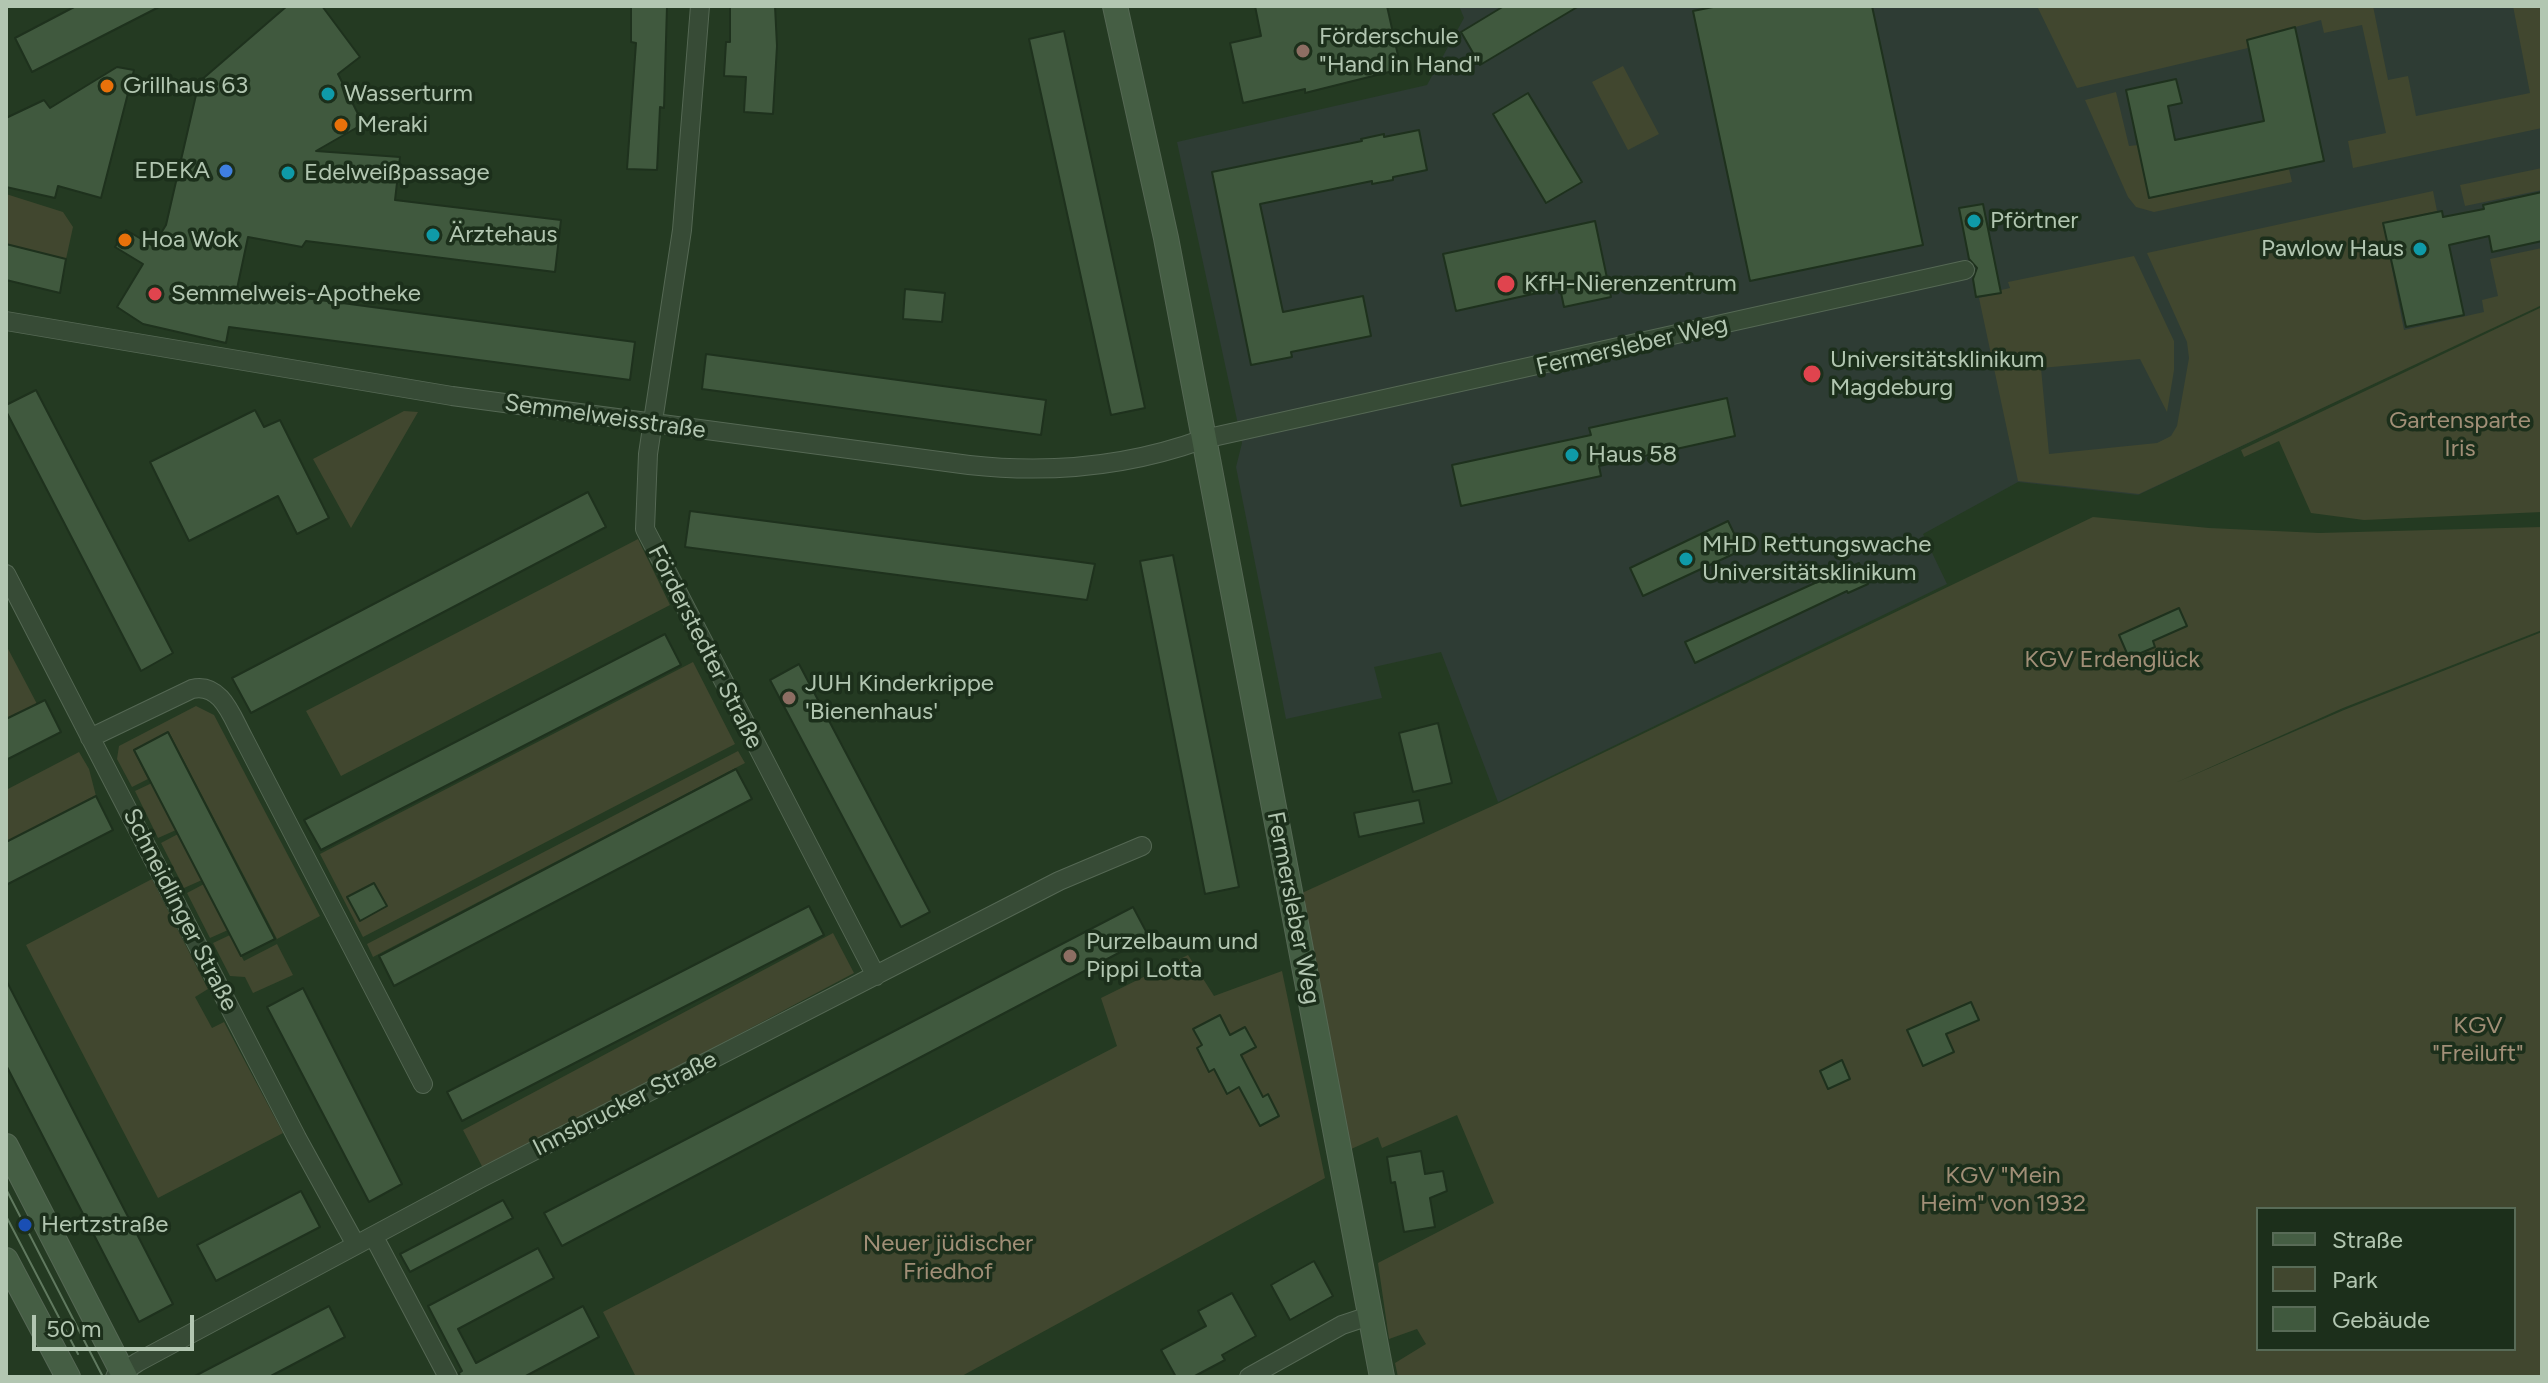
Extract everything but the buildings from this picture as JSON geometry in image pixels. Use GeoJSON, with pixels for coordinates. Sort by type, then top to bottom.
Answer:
{"type":"FeatureCollection","features":[{"type":"Feature","properties":{"kind":"street","name":"Förderstedter Straße"},"geometry":{"type":"LineString","coordinates":[[700,6],[682,230],[653,424],[645,529],[876,976]]}},
{"type":"Feature","properties":{"kind":"street","name":"Fermersleber Weg"},"geometry":{"type":"LineString","coordinates":[[1115,6],[1160,210],[1382,1377]]}},
{"type":"Feature","properties":{"kind":"street","name":"Fermersleber Weg"},"geometry":{"type":"LineString","coordinates":[[1204,439],[1965,270]]}},
{"type":"Feature","properties":{"kind":"street","name":"Semmelweisstraße"},"geometry":{"type":"LineString","coordinates":[[6,321],[452,396],[969,465],[1035,470],[1105,465],[1169,451],[1204,439]]}},
{"type":"Feature","properties":{"kind":"street","name":"Schneidlinger Straße"},"geometry":{"type":"LineString","coordinates":[[6,574],[297,1138],[356,1245]]}},
{"type":"Feature","properties":{"kind":"street"},"geometry":{"type":"LineString","coordinates":[[90,738],[192,689],[206,688],[217,694],[243,737],[423,1084]]}},
{"type":"Feature","properties":{"kind":"street","name":"Innsbrucker Straße"},"geometry":{"type":"LineString","coordinates":[[121,1375],[481,1178],[1059,881],[1142,846]]}},
{"type":"Feature","properties":{"kind":"street"},"geometry":{"type":"LineString","coordinates":[[6,1146],[121,1375]]}},
{"type":"Feature","properties":{"kind":"street"},"geometry":{"type":"LineString","coordinates":[[374,1237],[448,1377]]}},
{"type":"Feature","properties":{"kind":"street"},"geometry":{"type":"LineString","coordinates":[[6,1260],[68,1377]]}},
{"type":"Feature","properties":{"kind":"street"},"geometry":{"type":"LineString","coordinates":[[1249,1377],[1342,1325],[1369,1316]]}},
{"type":"Feature","properties":{"kind":"shaded area","name":"Universitätsklinikum Magdeburg"},"geometry":{"type":"Polygon","coordinates":[[[1459,6],[2542,6],[2542,304],[2138,495],[2018,482],[1923,534],[1947,584],[1498,802],[1441,652],[1374,667],[1382,698],[1286,719],[1236,467],[1242,443],[1177,142],[1427,85],[1464,18],[1459,6]]]}},
{"type":"Feature","properties":{"kind":"green space"},"geometry":{"type":"Polygon","coordinates":[[[2037,6],[2373,6],[2388,80],[2408,76],[2416,116],[2530,93],[2513,6],[2542,6],[2542,128],[2353,168],[2348,141],[2386,133],[2362,25],[2324,33],[2321,20],[2248,40],[2248,48],[2077,88],[2037,6]]]}},
{"type":"Feature","properties":{"kind":"green space"},"geometry":{"type":"Polygon","coordinates":[[[1623,66],[1659,134],[1628,150],[1592,82],[1623,66]]]}},
{"type":"Feature","properties":{"kind":"green space"},"geometry":{"type":"Polygon","coordinates":[[[2116,92],[2129,146],[2138,145],[2149,198],[2289,169],[2292,182],[2154,212],[2136,207],[2128,197],[2085,100],[2116,92]]]}},
{"type":"Feature","properties":{"kind":"green space"},"geometry":{"type":"Polygon","coordinates":[[[2542,168],[2542,190],[2465,206],[2460,185],[2542,168]]]}},
{"type":"Feature","properties":{"kind":"green space"},"geometry":{"type":"Polygon","coordinates":[[[2433,191],[2437,211],[2383,223],[2404,330],[2484,312],[2482,300],[2498,296],[2490,259],[2542,248],[2542,305],[2139,494],[2018,481],[1979,298],[2001,293],[2001,290],[2010,288],[2008,282],[2134,256],[2174,341],[2174,370],[2167,412],[2140,359],[2041,368],[2049,454],[2157,443],[2171,436],[2177,426],[2189,358],[2187,342],[2147,253],[2433,191]]]}},
{"type":"Feature","properties":{"kind":"green space"},"geometry":{"type":"Polygon","coordinates":[[[6,194],[63,212],[73,227],[66,259],[6,244],[6,194]]]}},
{"type":"Feature","properties":{"kind":"green space","name":"Gartensparte Iris"},"geometry":{"type":"Polygon","coordinates":[[[2542,307],[2542,512],[2364,520],[2311,513],[2279,441],[2244,457],[2241,450],[2542,307]]]}},
{"type":"Feature","properties":{"kind":"green space"},"geometry":{"type":"Polygon","coordinates":[[[404,411],[418,412],[351,528],[313,459],[404,411]]]}},
{"type":"Feature","properties":{"kind":"green space"},"geometry":{"type":"Polygon","coordinates":[[[2093,517],[2209,528],[2319,533],[2542,527],[2542,630],[2343,708],[2175,783],[2344,710],[2542,632],[2542,1377],[1398,1377],[1395,1363],[1426,1344],[1417,1329],[1389,1339],[1378,1263],[1494,1203],[1457,1115],[1382,1148],[1378,1137],[1349,1150],[1302,893],[1499,803],[2093,517]]]}},
{"type":"Feature","properties":{"kind":"green space"},"geometry":{"type":"Polygon","coordinates":[[[638,539],[670,605],[341,776],[306,711],[638,539]]]}},
{"type":"Feature","properties":{"kind":"green space"},"geometry":{"type":"Polygon","coordinates":[[[6,645],[37,704],[6,719],[6,645]]]}},
{"type":"Feature","properties":{"kind":"green space"},"geometry":{"type":"Polygon","coordinates":[[[693,662],[735,744],[363,937],[320,854],[693,662]]]}},
{"type":"Feature","properties":{"kind":"green space"},"geometry":{"type":"Polygon","coordinates":[[[196,706],[214,715],[320,916],[277,939],[169,732],[133,750],[148,779],[132,787],[117,759],[119,746],[196,706]]]}},
{"type":"Feature","properties":{"kind":"green space"},"geometry":{"type":"Polygon","coordinates":[[[738,751],[745,763],[373,957],[367,944],[738,751]]]}},
{"type":"Feature","properties":{"kind":"green space"},"geometry":{"type":"Polygon","coordinates":[[[79,752],[89,769],[96,796],[6,842],[6,790],[79,752]]]}},
{"type":"Feature","properties":{"kind":"green space"},"geometry":{"type":"Polygon","coordinates":[[[152,783],[176,830],[158,838],[135,791],[152,783]]]}},
{"type":"Feature","properties":{"kind":"green space"},"geometry":{"type":"Polygon","coordinates":[[[178,834],[202,880],[184,888],[161,843],[178,834]]]}},
{"type":"Feature","properties":{"kind":"green space"},"geometry":{"type":"Polygon","coordinates":[[[152,879],[208,989],[195,997],[212,1028],[224,1022],[283,1133],[158,1198],[26,945],[152,879]]]}},
{"type":"Feature","properties":{"kind":"green space"},"geometry":{"type":"Polygon","coordinates":[[[204,884],[228,930],[210,938],[187,893],[204,884]]]}},
{"type":"Feature","properties":{"kind":"green space"},"geometry":{"type":"Polygon","coordinates":[[[833,933],[854,973],[484,1170],[463,1130],[833,933]]]}},
{"type":"Feature","properties":{"kind":"green space"},"geometry":{"type":"Polygon","coordinates":[[[230,935],[244,961],[277,944],[293,975],[253,993],[245,977],[230,976],[213,943],[230,935]]]}},
{"type":"Feature","properties":{"kind":"green space","name":"Neuer jüdischer Friedhof"},"geometry":{"type":"Polygon","coordinates":[[[1188,955],[1214,996],[1282,971],[1325,1178],[960,1377],[636,1377],[603,1312],[1117,1046],[1101,998],[1188,955]]]}},
{"type":"Feature","properties":{"kind":"tram line"},"geometry":{"type":"LineString","coordinates":[[6,1189],[103,1377]]}},
{"type":"Feature","properties":{"kind":"tram line"},"geometry":{"type":"LineString","coordinates":[[6,1216],[78,1354]]}},
{"type":"Feature","properties":{"kind":"place","name":"Förderschule \"Hand in Hand\""},"geometry":{"type":"Point","coordinates":[1303,51]}},
{"type":"Feature","properties":{"kind":"place","name":"Grillhaus 63"},"geometry":{"type":"Point","coordinates":[107,86]}},
{"type":"Feature","properties":{"kind":"place","name":"Wasserturm"},"geometry":{"type":"Point","coordinates":[328,94]}},
{"type":"Feature","properties":{"kind":"place","name":"Meraki"},"geometry":{"type":"Point","coordinates":[341,125]}},
{"type":"Feature","properties":{"kind":"place","name":"EDEKA"},"geometry":{"type":"Point","coordinates":[226,171]}},
{"type":"Feature","properties":{"kind":"place","name":"Edelweißpassage"},"geometry":{"type":"Point","coordinates":[288,173]}},
{"type":"Feature","properties":{"kind":"place","name":"Pförtner"},"geometry":{"type":"Point","coordinates":[1974,221]}},
{"type":"Feature","properties":{"kind":"place","name":"Ärztehaus"},"geometry":{"type":"Point","coordinates":[433,235]}},
{"type":"Feature","properties":{"kind":"place","name":"Hoa Wok"},"geometry":{"type":"Point","coordinates":[125,240]}},
{"type":"Feature","properties":{"kind":"place","name":"Pawlow Haus"},"geometry":{"type":"Point","coordinates":[2420,249]}},
{"type":"Feature","properties":{"kind":"place","name":"KfH-Nierenzentrum"},"geometry":{"type":"Point","coordinates":[1506,284]}},
{"type":"Feature","properties":{"kind":"place","name":"Semmelweis-Apotheke"},"geometry":{"type":"Point","coordinates":[155,294]}},
{"type":"Feature","properties":{"kind":"place","name":"Universitätsklinikum Magdeburg"},"geometry":{"type":"Point","coordinates":[1812,374]}},
{"type":"Feature","properties":{"kind":"place","name":"Haus 58"},"geometry":{"type":"Point","coordinates":[1572,455]}},
{"type":"Feature","properties":{"kind":"place","name":"MHD Rettungswache Universitätsklinikum"},"geometry":{"type":"Point","coordinates":[1686,559]}},
{"type":"Feature","properties":{"kind":"place","name":"JUH Kinderkrippe 'Bienenhaus'"},"geometry":{"type":"Point","coordinates":[789,698]}},
{"type":"Feature","properties":{"kind":"place","name":"Purzelbaum und Pippi Lotta"},"geometry":{"type":"Point","coordinates":[1070,956]}},
{"type":"Feature","properties":{"kind":"place","name":"Hertzstraße"},"geometry":{"type":"Point","coordinates":[25,1225]}},
{"type":"Feature","properties":{"kind":"park label","name":"KGV Erdenglück"},"geometry":{"type":"Point","coordinates":[2112,660]}},
{"type":"Feature","properties":{"kind":"park label","name":"KGV \"Freiluft\""},"geometry":{"type":"Point","coordinates":[2478,1040]}},
{"type":"Feature","properties":{"kind":"park label","name":"KGV \"Mein Heim\" von 1932"},"geometry":{"type":"Point","coordinates":[2003,1190]}}]}
